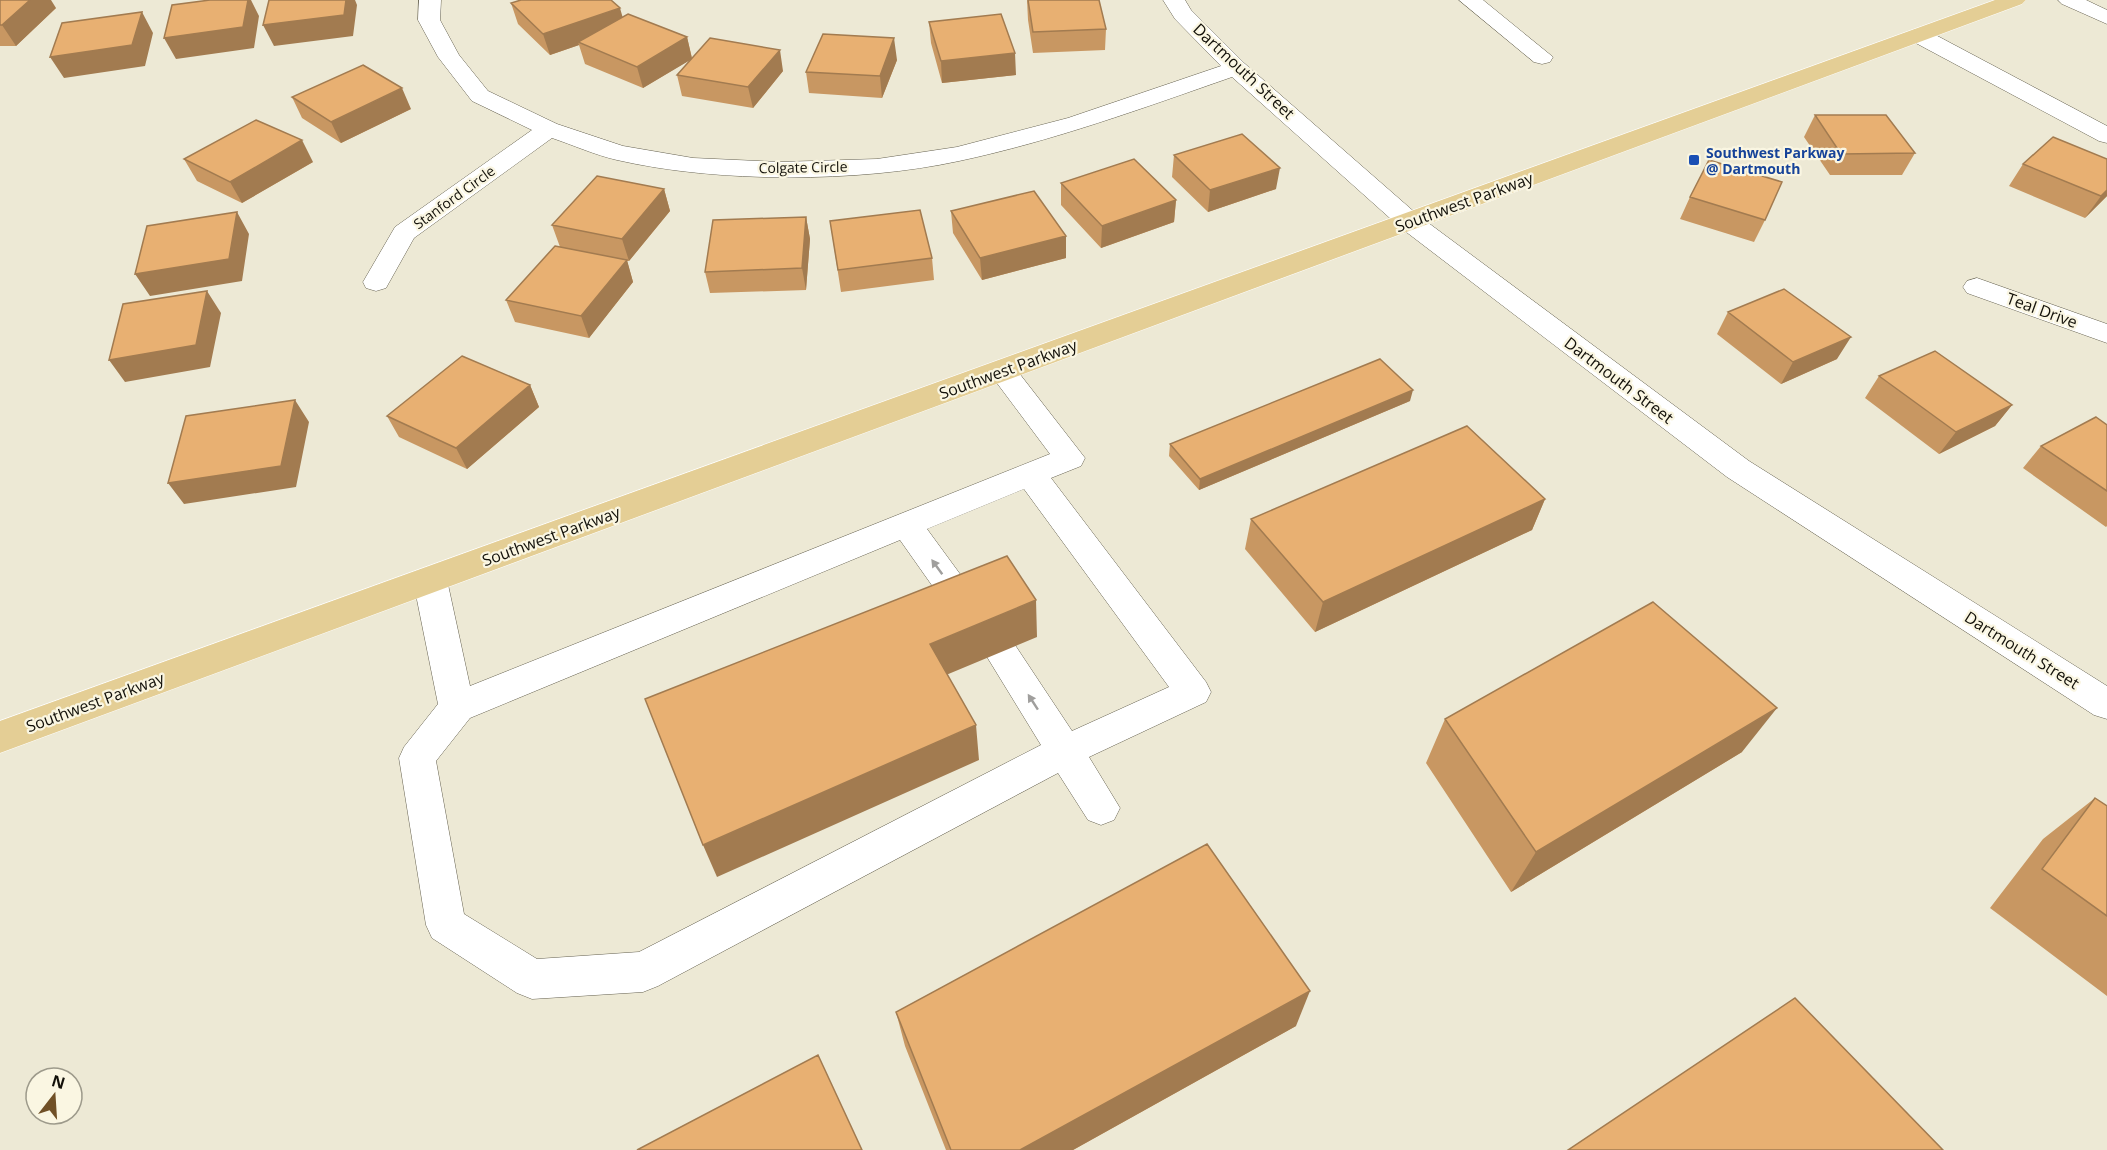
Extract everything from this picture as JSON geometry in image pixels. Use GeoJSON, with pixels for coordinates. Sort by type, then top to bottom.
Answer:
{"type":"FeatureCollection","features":[{"type":"Feature","properties":{"kind":"main road","name":"Southwest Parkway"},"geometry":{"type":"LineString","coordinates":[[0,737],[2015,0]]}},
{"type":"Feature","properties":{"kind":"street","name":"Colgate Circle"},"geometry":{"type":"LineString","coordinates":[[430,0],[429,20],[449,57],[480,96],[549,129],[620,153],[693,165],[780,170],[877,166],[958,154],[1076,123],[1236,68]]}},
{"type":"Feature","properties":{"kind":"street","name":"Dartmouth Street"},"geometry":{"type":"LineString","coordinates":[[1174,0],[1183,14],[1236,68],[1410,222],[1738,469],[2107,704]]}},
{"type":"Feature","properties":{"kind":"street"},"geometry":{"type":"LineString","coordinates":[[1470,0],[1542,57]]}},
{"type":"Feature","properties":{"kind":"street"},"geometry":{"type":"LineString","coordinates":[[2069,0],[2107,18]]}},
{"type":"Feature","properties":{"kind":"street"},"geometry":{"type":"LineString","coordinates":[[1920,36],[2107,136]]}},
{"type":"Feature","properties":{"kind":"street","name":"Stanford Circle"},"geometry":{"type":"LineString","coordinates":[[376,282],[405,233],[549,129]]}},
{"type":"Feature","properties":{"kind":"street","name":"Teal Drive"},"geometry":{"type":"LineString","coordinates":[[1977,287],[2107,334]]}},
{"type":"Feature","properties":{"kind":"street"},"geometry":{"type":"LineString","coordinates":[[1002,371],[1070,458],[457,707],[417,758],[446,925],[532,979],[643,972],[1065,751],[1193,692],[1031,475]]}},
{"type":"Feature","properties":{"kind":"street"},"geometry":{"type":"LineString","coordinates":[[906,524],[968,609]]}},
{"type":"Feature","properties":{"kind":"street"},"geometry":{"type":"LineString","coordinates":[[430,580],[457,707]]}},
{"type":"Feature","properties":{"kind":"street"},"geometry":{"type":"LineString","coordinates":[[1001,652],[1101,808]]}},
{"type":"Feature","properties":{"kind":"building"},"geometry":{"type":"Polygon","coordinates":[[[0,0],[30,0],[0,25],[0,0]]]}},
{"type":"Feature","properties":{"kind":"building"},"geometry":{"type":"Polygon","coordinates":[[[210,0],[248,0],[243,27],[164,38],[172,5],[210,0]]]}},
{"type":"Feature","properties":{"kind":"building"},"geometry":{"type":"Polygon","coordinates":[[[269,0],[346,0],[344,15],[263,25],[269,0]]]}},
{"type":"Feature","properties":{"kind":"building"},"geometry":{"type":"Polygon","coordinates":[[[521,0],[611,0],[620,8],[543,34],[511,3],[521,0]]]}},
{"type":"Feature","properties":{"kind":"building"},"geometry":{"type":"Polygon","coordinates":[[[1028,0],[1099,0],[1106,29],[1033,32],[1028,0]]]}},
{"type":"Feature","properties":{"kind":"building"},"geometry":{"type":"Polygon","coordinates":[[[142,12],[132,45],[50,57],[62,23],[142,12]]]}},
{"type":"Feature","properties":{"kind":"building"},"geometry":{"type":"Polygon","coordinates":[[[628,14],[687,37],[637,67],[578,42],[628,14]]]}},
{"type":"Feature","properties":{"kind":"building"},"geometry":{"type":"Polygon","coordinates":[[[1001,14],[1015,53],[941,61],[929,22],[1001,14]]]}},
{"type":"Feature","properties":{"kind":"building"},"geometry":{"type":"Polygon","coordinates":[[[823,34],[894,38],[880,76],[806,72],[823,34]]]}},
{"type":"Feature","properties":{"kind":"building"},"geometry":{"type":"Polygon","coordinates":[[[710,38],[780,50],[748,87],[677,75],[710,38]]]}},
{"type":"Feature","properties":{"kind":"building"},"geometry":{"type":"Polygon","coordinates":[[[363,65],[402,88],[331,122],[292,97],[363,65]]]}},
{"type":"Feature","properties":{"kind":"building"},"geometry":{"type":"Polygon","coordinates":[[[1815,115],[1886,115],[1915,153],[1841,154],[1815,115]]]}},
{"type":"Feature","properties":{"kind":"building"},"geometry":{"type":"Polygon","coordinates":[[[256,120],[302,140],[230,182],[184,159],[256,120]]]}},
{"type":"Feature","properties":{"kind":"building"},"geometry":{"type":"Polygon","coordinates":[[[1242,134],[1280,168],[1210,190],[1174,155],[1242,134]]]}},
{"type":"Feature","properties":{"kind":"building"},"geometry":{"type":"Polygon","coordinates":[[[2053,137],[2107,159],[2107,190],[2101,196],[2023,164],[2053,137]]]}},
{"type":"Feature","properties":{"kind":"building"},"geometry":{"type":"Polygon","coordinates":[[[1134,159],[1176,200],[1102,226],[1061,183],[1134,159]]]}},
{"type":"Feature","properties":{"kind":"building"},"geometry":{"type":"Polygon","coordinates":[[[1709,160],[1782,182],[1765,220],[1690,197],[1709,160]]]}},
{"type":"Feature","properties":{"kind":"building"},"geometry":{"type":"Polygon","coordinates":[[[597,176],[664,189],[622,239],[552,225],[597,176]]]}},
{"type":"Feature","properties":{"kind":"building"},"geometry":{"type":"Polygon","coordinates":[[[1034,191],[1066,236],[980,258],[951,211],[1034,191]]]}},
{"type":"Feature","properties":{"kind":"building"},"geometry":{"type":"Polygon","coordinates":[[[920,210],[932,258],[838,270],[830,221],[920,210]]]}},
{"type":"Feature","properties":{"kind":"building"},"geometry":{"type":"Polygon","coordinates":[[[237,212],[229,259],[135,274],[147,226],[237,212]]]}},
{"type":"Feature","properties":{"kind":"building"},"geometry":{"type":"Polygon","coordinates":[[[806,217],[802,268],[705,272],[713,220],[806,217]]]}},
{"type":"Feature","properties":{"kind":"building"},"geometry":{"type":"Polygon","coordinates":[[[555,246],[627,260],[581,316],[506,300],[555,246]]]}},
{"type":"Feature","properties":{"kind":"building"},"geometry":{"type":"Polygon","coordinates":[[[1784,289],[1851,337],[1793,362],[1728,312],[1784,289]]]}},
{"type":"Feature","properties":{"kind":"building"},"geometry":{"type":"Polygon","coordinates":[[[207,291],[196,345],[109,360],[123,304],[207,291]]]}},
{"type":"Feature","properties":{"kind":"building"},"geometry":{"type":"Polygon","coordinates":[[[1935,351],[2012,405],[1956,432],[1879,376],[1935,351]]]}},
{"type":"Feature","properties":{"kind":"building"},"geometry":{"type":"Polygon","coordinates":[[[462,356],[530,385],[456,448],[387,416],[462,356]]]}},
{"type":"Feature","properties":{"kind":"building"},"geometry":{"type":"Polygon","coordinates":[[[1380,359],[1413,390],[1200,479],[1170,444],[1380,359]]]}},
{"type":"Feature","properties":{"kind":"building"},"geometry":{"type":"Polygon","coordinates":[[[295,400],[281,466],[168,483],[186,416],[295,400]]]}},
{"type":"Feature","properties":{"kind":"building"},"geometry":{"type":"Polygon","coordinates":[[[2096,417],[2107,425],[2107,491],[2041,446],[2096,417]]]}},
{"type":"Feature","properties":{"kind":"building"},"geometry":{"type":"Polygon","coordinates":[[[1467,426],[1545,499],[1323,602],[1251,519],[1467,426]]]}},
{"type":"Feature","properties":{"kind":"building"},"geometry":{"type":"Polygon","coordinates":[[[1007,556],[1036,600],[930,644],[976,725],[703,845],[645,699],[1007,556]]]}},
{"type":"Feature","properties":{"kind":"building"},"geometry":{"type":"Polygon","coordinates":[[[1653,602],[1777,708],[1536,852],[1445,719],[1653,602]]]}},
{"type":"Feature","properties":{"kind":"building"},"geometry":{"type":"Polygon","coordinates":[[[2095,798],[2107,806],[2107,916],[2042,869],[2095,798]]]}},
{"type":"Feature","properties":{"kind":"building"},"geometry":{"type":"Polygon","coordinates":[[[1207,844],[1310,991],[1020,1150],[951,1150],[896,1012],[1207,844]]]}},
{"type":"Feature","properties":{"kind":"building"},"geometry":{"type":"Polygon","coordinates":[[[1795,998],[1943,1150],[1568,1150],[1795,998]]]}},
{"type":"Feature","properties":{"kind":"building"},"geometry":{"type":"Polygon","coordinates":[[[818,1055],[862,1150],[637,1150],[818,1055]]]}},
{"type":"Feature","properties":{"kind":"place","name":"Southwest Parkway @ Dartmouth"},"geometry":{"type":"Point","coordinates":[1694,160]}}]}
